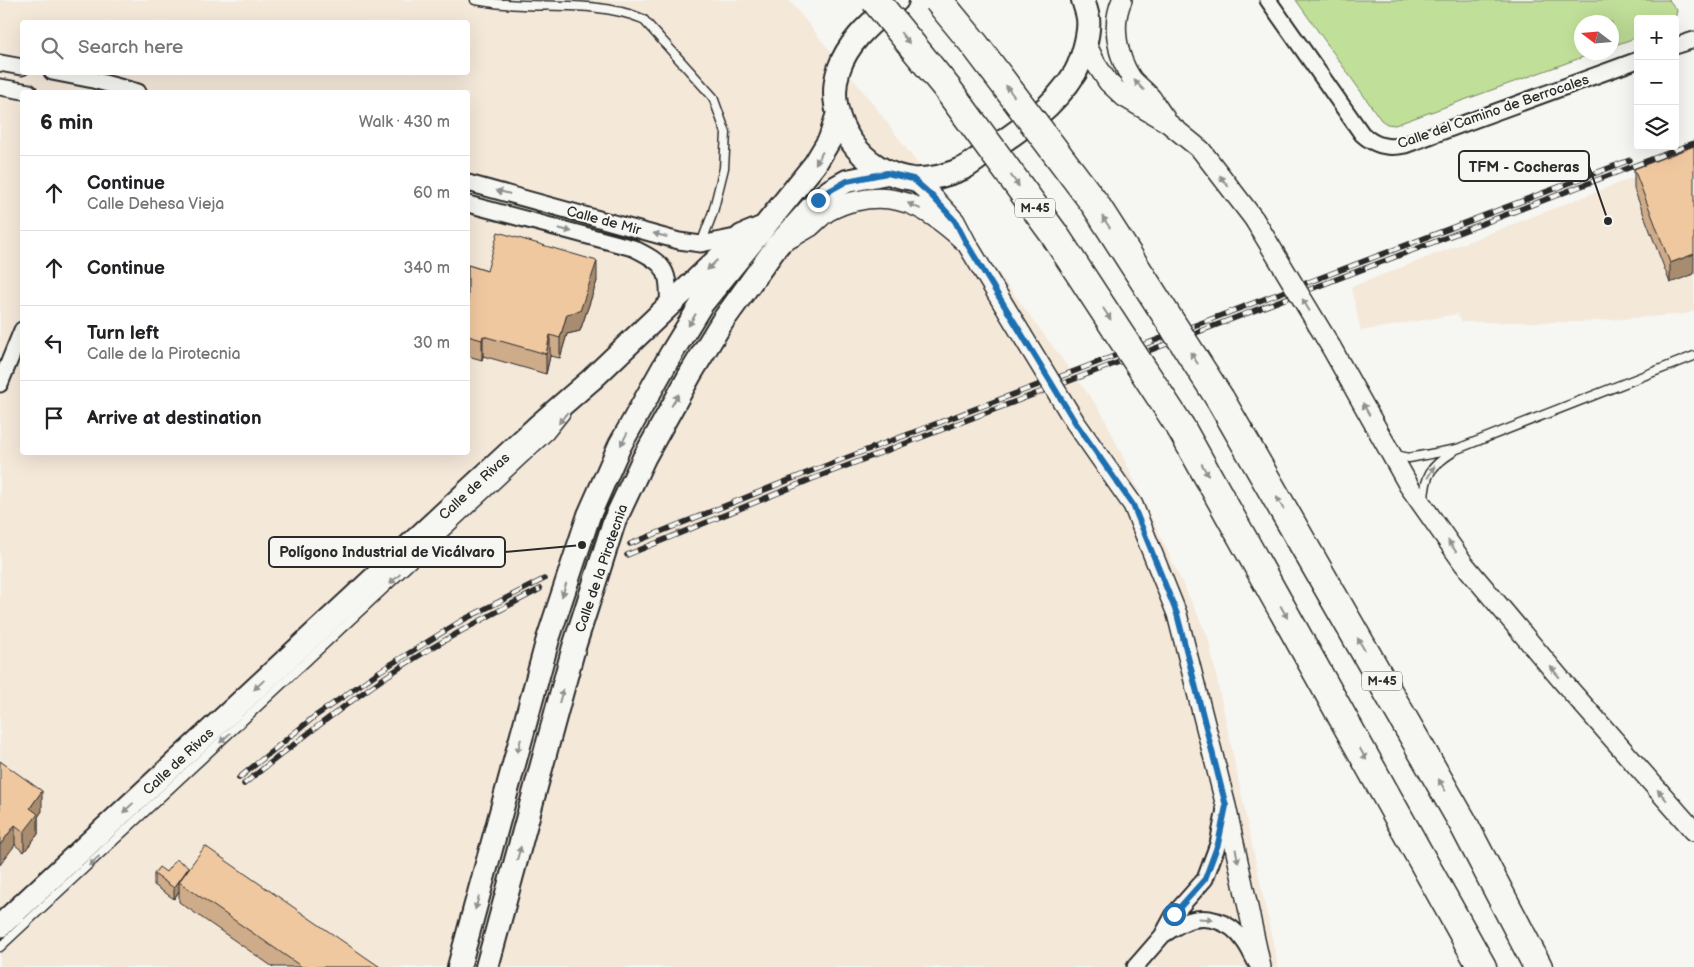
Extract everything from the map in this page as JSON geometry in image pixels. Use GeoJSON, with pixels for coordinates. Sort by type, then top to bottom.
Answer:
{"type":"FeatureCollection","features":[{"type":"Feature","properties":{"kind":"highway","name":"M-45"},"geometry":{"type":"LineString","coordinates":[[874,0],[946,87],[1054,234],[1181,428],[1482,967]]}},
{"type":"Feature","properties":{"kind":"highway","name":"M-45"},"geometry":{"type":"LineString","coordinates":[[938,0],[975,45],[1095,204],[1220,399],[1462,821],[1538,967]]}},
{"type":"Feature","properties":{"kind":"highway"},"geometry":{"type":"LineString","coordinates":[[1462,821],[1555,967]]}},
{"type":"Feature","properties":{"kind":"highway"},"geometry":{"type":"LineString","coordinates":[[1414,845],[1474,967]]}},
{"type":"Feature","properties":{"kind":"main road"},"geometry":{"type":"LineString","coordinates":[[897,0],[861,32],[847,51],[839,69],[835,87],[838,113],[846,134],[858,152],[872,164],[887,173],[913,179],[936,178],[964,168],[1014,134],[1053,102],[1076,72],[1086,43],[1088,19],[1083,0]]}},
{"type":"Feature","properties":{"kind":"main road","name":"Calle de Rivas"},"geometry":{"type":"LineString","coordinates":[[0,926],[540,425],[592,379],[742,236],[764,226],[815,164],[830,139],[838,113]]}},
{"type":"Feature","properties":{"kind":"main road","name":"Calle de la Pirotecnia"},"geometry":{"type":"LineString","coordinates":[[487,967],[574,647],[614,522],[644,458],[691,373],[722,322],[777,246],[818,200],[831,190],[847,181],[887,173]]}},
{"type":"Feature","properties":{"kind":"main road","name":"Calle de la Pirotecnia"},"geometry":{"type":"LineString","coordinates":[[459,967],[548,639],[589,515],[620,446],[671,354],[701,305],[764,226]]}},
{"type":"Feature","properties":{"kind":"street"},"geometry":{"type":"LineString","coordinates":[[1122,0],[1117,12],[1117,39],[1124,65],[1133,80],[1152,99],[1168,123]]}},
{"type":"Feature","properties":{"kind":"street","name":"Calle del Camino de Berrocales"},"geometry":{"type":"LineString","coordinates":[[1268,0],[1362,134],[1380,146],[1405,145],[1634,61]]}},
{"type":"Feature","properties":{"kind":"street"},"geometry":{"type":"LineString","coordinates":[[1679,45],[1694,40]]}},
{"type":"Feature","properties":{"kind":"street"},"geometry":{"type":"LineString","coordinates":[[1086,43],[1096,64],[1108,82],[1124,97],[1168,123],[1201,150],[1254,219],[1331,347],[1409,486],[1464,564],[1694,831]]}},
{"type":"Feature","properties":{"kind":"street"},"geometry":{"type":"LineString","coordinates":[[0,63],[20,67]]}},
{"type":"Feature","properties":{"kind":"street"},"geometry":{"type":"LineString","coordinates":[[67,75],[93,80],[122,90]]}},
{"type":"Feature","properties":{"kind":"street"},"geometry":{"type":"LineString","coordinates":[[0,87],[20,90]]}},
{"type":"Feature","properties":{"kind":"street"},"geometry":{"type":"LineString","coordinates":[[913,179],[955,221],[1075,422],[1133,505],[1177,614],[1226,806],[1260,967]]}},
{"type":"Feature","properties":{"kind":"street","name":"Calle de Mir"},"geometry":{"type":"LineString","coordinates":[[470,184],[679,241],[702,244],[742,236]]}},
{"type":"Feature","properties":{"kind":"street"},"geometry":{"type":"LineString","coordinates":[[777,246],[810,226],[828,212],[845,204],[865,199],[887,198],[904,201],[925,211],[946,224],[967,244]]}},
{"type":"Feature","properties":{"kind":"street","name":"Calle de Mir"},"geometry":{"type":"LineString","coordinates":[[470,205],[633,248],[651,257],[664,267],[669,287],[668,307]]}},
{"type":"Feature","properties":{"kind":"street"},"geometry":{"type":"LineString","coordinates":[[0,384],[20,335]]}},
{"type":"Feature","properties":{"kind":"street"},"geometry":{"type":"LineString","coordinates":[[1135,967],[1162,936],[1174,914],[1205,879],[1218,844],[1226,806]]}},
{"type":"Feature","properties":{"kind":"street"},"geometry":{"type":"LineString","coordinates":[[1162,936],[1184,923],[1200,918],[1217,920],[1230,927],[1243,939],[1260,967]]}},
{"type":"Feature","properties":{"kind":"lane"},"geometry":{"type":"LineString","coordinates":[[475,0],[505,4],[600,7],[627,12],[643,19],[713,97],[726,133],[724,168],[713,212],[702,244]]}},
{"type":"Feature","properties":{"kind":"lane"},"geometry":{"type":"LineString","coordinates":[[1392,455],[1409,458],[1457,449],[1694,356]]}},
{"type":"Feature","properties":{"kind":"lane"},"geometry":{"type":"LineString","coordinates":[[0,947],[550,435],[592,379]]}},
{"type":"Feature","properties":{"kind":"lane"},"geometry":{"type":"LineString","coordinates":[[1424,505],[1424,487],[1428,473],[1437,462],[1457,449]]}},
{"type":"Feature","properties":{"kind":"shaded area"},"geometry":{"type":"Polygon","coordinates":[[[0,0],[789,0],[874,105],[1102,413],[1208,637],[1278,967],[0,967],[0,0]]]}},
{"type":"Feature","properties":{"kind":"shaded area"},"geometry":{"type":"Polygon","coordinates":[[[1694,154],[1694,311],[1686,314],[1582,322],[1462,322],[1457,314],[1361,331],[1351,287],[1694,154]]]}},
{"type":"Feature","properties":{"kind":"green space"},"geometry":{"type":"Polygon","coordinates":[[[1296,0],[1669,0],[1677,10],[1676,15],[1634,15],[1634,38],[1619,44],[1619,15],[1574,15],[1575,60],[1395,125],[1387,124],[1381,120],[1296,0]]]}},
{"type":"Feature","properties":{"kind":"building"},"geometry":{"type":"Polygon","coordinates":[[[1694,146],[1694,254],[1670,263],[1634,169],[1694,146]]]}},
{"type":"Feature","properties":{"kind":"building"},"geometry":{"type":"Polygon","coordinates":[[[498,232],[597,261],[580,311],[567,314],[560,338],[550,335],[546,354],[483,336],[482,340],[470,337],[470,266],[487,271],[498,232]]]}},
{"type":"Feature","properties":{"kind":"building"},"geometry":{"type":"Polygon","coordinates":[[[0,761],[42,791],[30,808],[38,814],[24,832],[15,825],[0,845],[0,761]]]}},
{"type":"Feature","properties":{"kind":"building"},"geometry":{"type":"Polygon","coordinates":[[[205,846],[380,967],[302,967],[179,882],[205,846]]]}},
{"type":"Feature","properties":{"kind":"building"},"geometry":{"type":"Polygon","coordinates":[[[176,859],[189,867],[174,888],[154,874],[159,867],[166,872],[176,859]]]}},
{"type":"Feature","properties":{"kind":"railway"},"geometry":{"type":"LineString","coordinates":[[627,555],[812,479],[1694,143]]}},
{"type":"Feature","properties":{"kind":"railway"},"geometry":{"type":"LineString","coordinates":[[630,544],[809,472],[1630,160]]}},
{"type":"Feature","properties":{"kind":"railway"},"geometry":{"type":"LineString","coordinates":[[239,778],[314,717],[380,671],[461,621],[544,579]]}},
{"type":"Feature","properties":{"kind":"railway"},"geometry":{"type":"LineString","coordinates":[[244,784],[313,729],[384,678],[441,642],[540,589]]}},
{"type":"Feature","properties":{"kind":"place","name":"TFM - Cocheras"},"geometry":{"type":"Point","coordinates":[1608,221]}},
{"type":"Feature","properties":{"kind":"place","name":"Polígono Industrial de Vicálvaro"},"geometry":{"type":"Point","coordinates":[582,545]}},
{"type":"Feature","properties":{"kind":"route"},"geometry":{"type":"LineString","coordinates":[[818,200],[847,181],[887,173],[913,179],[931,195],[955,221],[1075,422],[1133,505],[1177,614],[1226,806],[1218,844],[1205,879],[1174,914]]}}]}
